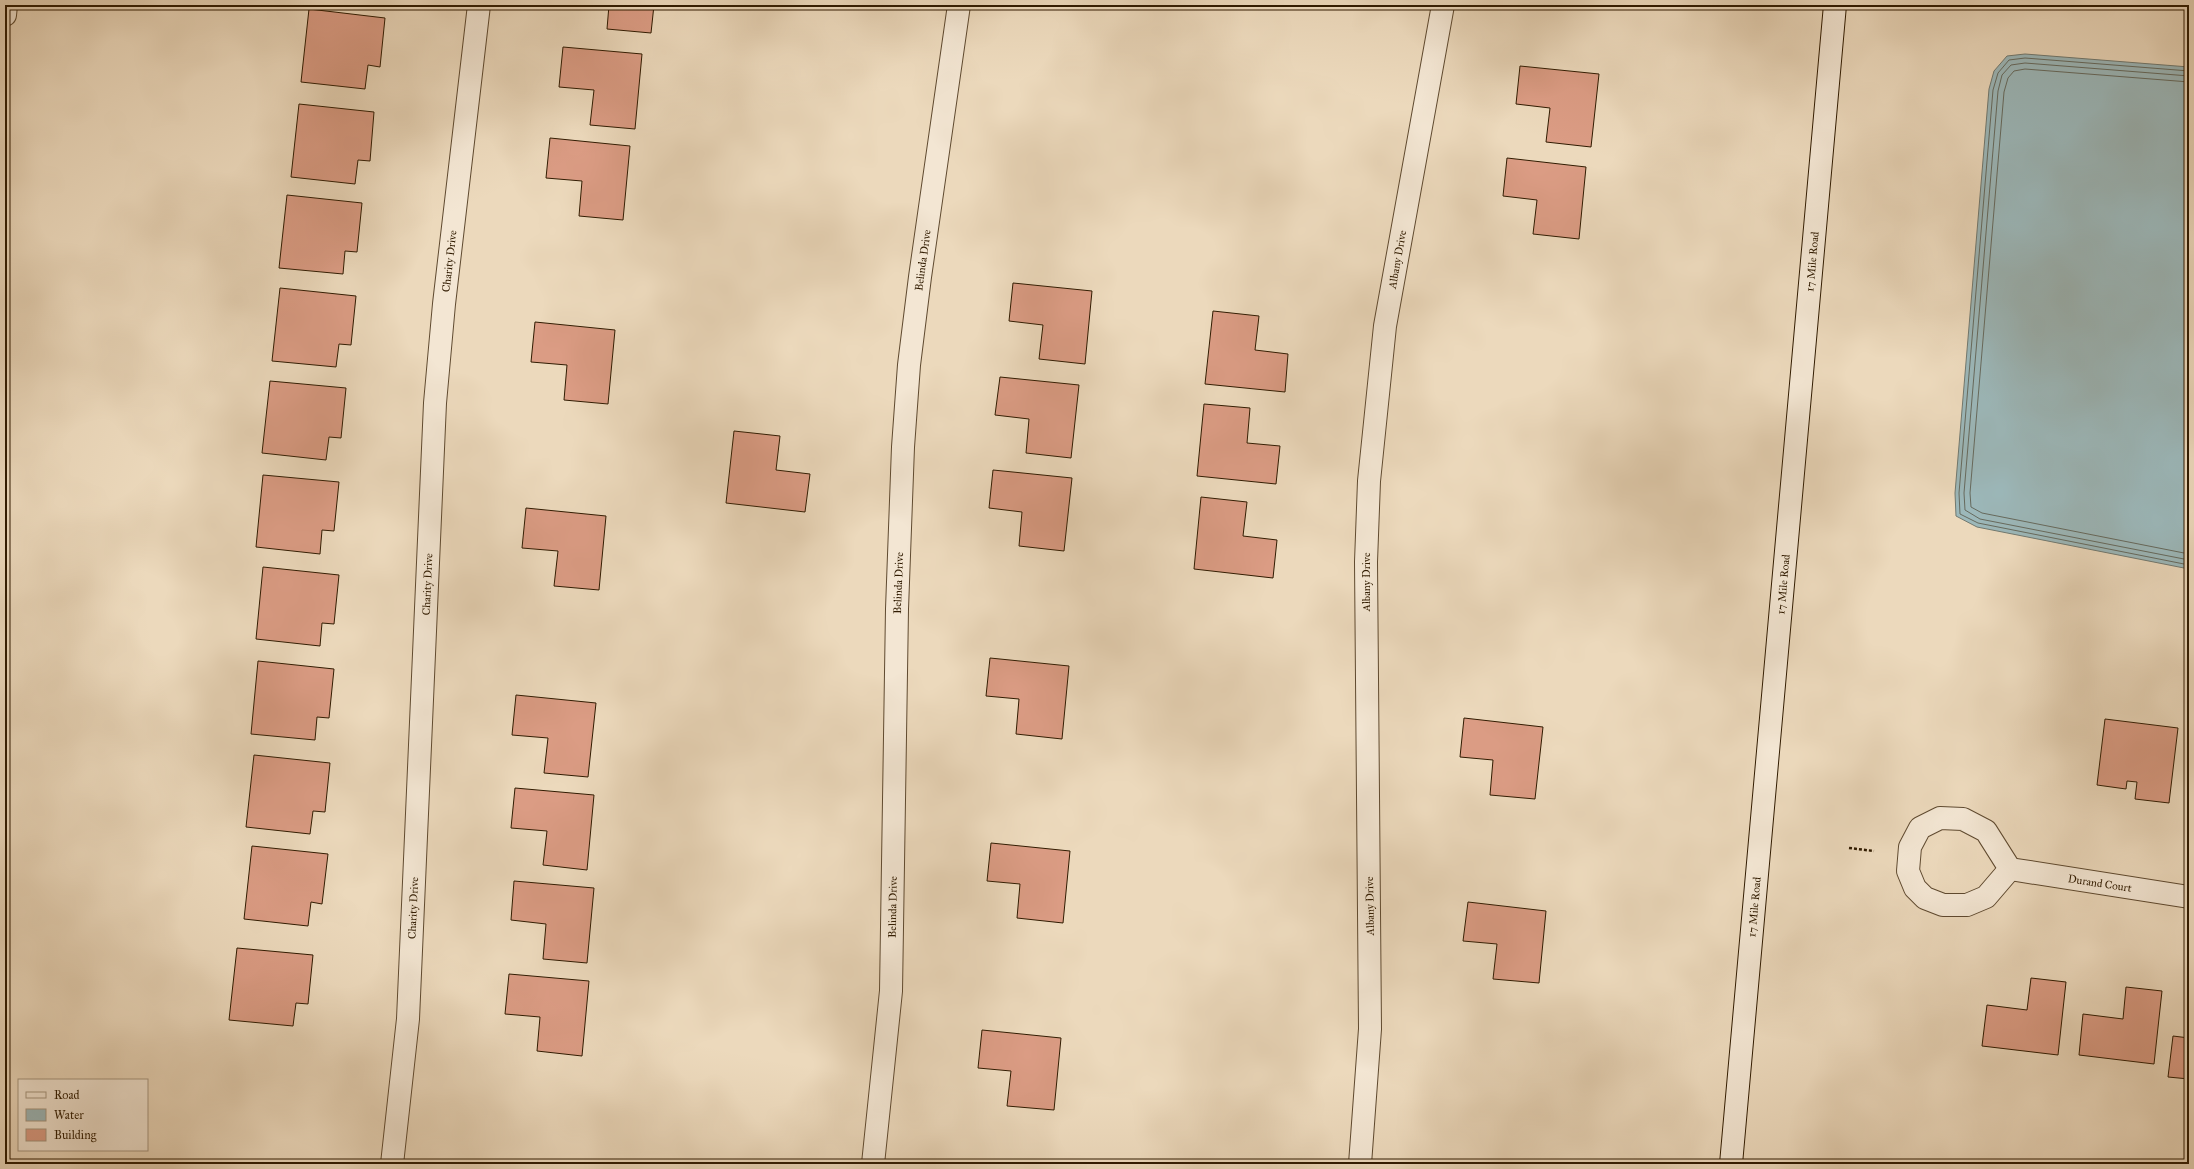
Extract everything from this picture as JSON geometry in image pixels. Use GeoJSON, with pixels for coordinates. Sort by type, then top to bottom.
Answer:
{"type":"FeatureCollection","features":[{"type":"Feature","properties":{"kind":"street"},"geometry":{"type":"LineString","coordinates":[[5,15],[6,5]]}},
{"type":"Feature","properties":{"kind":"street","name":"Charity Drive"},"geometry":{"type":"LineString","coordinates":[[392,1164],[408,1011],[435,403],[444,304],[479,5]]}},
{"type":"Feature","properties":{"kind":"street","name":"Belinda Drive"},"geometry":{"type":"LineString","coordinates":[[873,1164],[891,991],[898,601],[903,447],[909,365],[958,5]]}},
{"type":"Feature","properties":{"kind":"street","name":"Albany Drive"},"geometry":{"type":"LineString","coordinates":[[1360,1164],[1370,1029],[1366,562],[1369,481],[1385,326],[1443,5]]}},
{"type":"Feature","properties":{"kind":"street","name":"17 Mile Road"},"geometry":{"type":"LineString","coordinates":[[1731,1164],[1835,5]]}},
{"type":"Feature","properties":{"kind":"street"},"geometry":{"type":"LineString","coordinates":[[1940,818],[1963,819],[1986,831],[2010,869],[1986,897],[1967,905],[1943,905],[1925,898],[1915,888],[1908,871],[1910,847],[1920,828],[1940,818]]}},
{"type":"Feature","properties":{"kind":"street","name":"Durand Court"},"geometry":{"type":"LineString","coordinates":[[2010,869],[2189,897]]}},
{"type":"Feature","properties":{"kind":"path"},"geometry":{"type":"LineString","coordinates":[[1849,848],[1874,851]]}},
{"type":"Feature","properties":{"kind":"water"},"geometry":{"type":"Polygon","coordinates":[[[2025,54],[2189,67],[2189,569],[1977,527],[1956,516],[1955,493],[1989,89],[1994,71],[2007,56],[2025,54]]]}},
{"type":"Feature","properties":{"kind":"building"},"geometry":{"type":"Polygon","coordinates":[[[609,5],[654,5],[651,33],[607,29],[609,5]]]}},
{"type":"Feature","properties":{"kind":"building"},"geometry":{"type":"Polygon","coordinates":[[[309,9],[385,18],[380,67],[368,65],[365,89],[301,82],[309,9]]]}},
{"type":"Feature","properties":{"kind":"building"},"geometry":{"type":"Polygon","coordinates":[[[563,47],[642,54],[635,129],[590,125],[594,90],[559,87],[563,47]]]}},
{"type":"Feature","properties":{"kind":"building"},"geometry":{"type":"Polygon","coordinates":[[[1520,66],[1599,74],[1591,147],[1546,142],[1550,108],[1516,104],[1520,66]]]}},
{"type":"Feature","properties":{"kind":"building"},"geometry":{"type":"Polygon","coordinates":[[[299,104],[374,112],[370,161],[358,160],[355,184],[291,177],[299,104]]]}},
{"type":"Feature","properties":{"kind":"building"},"geometry":{"type":"Polygon","coordinates":[[[550,138],[630,146],[623,220],[579,216],[582,181],[546,178],[550,138]]]}},
{"type":"Feature","properties":{"kind":"building"},"geometry":{"type":"Polygon","coordinates":[[[1507,158],[1586,167],[1579,239],[1533,234],[1537,200],[1503,196],[1507,158]]]}},
{"type":"Feature","properties":{"kind":"building"},"geometry":{"type":"Polygon","coordinates":[[[287,195],[362,203],[357,252],[345,251],[343,274],[279,268],[287,195]]]}},
{"type":"Feature","properties":{"kind":"building"},"geometry":{"type":"Polygon","coordinates":[[[1013,283],[1092,291],[1085,364],[1039,359],[1043,325],[1009,321],[1013,283]]]}},
{"type":"Feature","properties":{"kind":"building"},"geometry":{"type":"Polygon","coordinates":[[[280,288],[356,296],[351,345],[339,344],[336,367],[272,361],[280,288]]]}},
{"type":"Feature","properties":{"kind":"building"},"geometry":{"type":"Polygon","coordinates":[[[1213,311],[1259,316],[1255,350],[1288,354],[1285,392],[1205,384],[1213,311]]]}},
{"type":"Feature","properties":{"kind":"building"},"geometry":{"type":"Polygon","coordinates":[[[535,322],[615,330],[608,404],[564,400],[567,365],[531,362],[535,322]]]}},
{"type":"Feature","properties":{"kind":"building"},"geometry":{"type":"Polygon","coordinates":[[[1000,377],[1079,385],[1071,458],[1026,453],[1029,419],[995,415],[1000,377]]]}},
{"type":"Feature","properties":{"kind":"building"},"geometry":{"type":"Polygon","coordinates":[[[270,381],[346,388],[341,438],[329,437],[326,460],[262,453],[270,381]]]}},
{"type":"Feature","properties":{"kind":"building"},"geometry":{"type":"Polygon","coordinates":[[[1204,404],[1250,408],[1247,443],[1280,446],[1276,484],[1197,476],[1204,404]]]}},
{"type":"Feature","properties":{"kind":"building"},"geometry":{"type":"Polygon","coordinates":[[[734,431],[780,436],[776,470],[810,474],[805,512],[726,503],[734,431]]]}},
{"type":"Feature","properties":{"kind":"building"},"geometry":{"type":"Polygon","coordinates":[[[993,470],[1072,478],[1064,551],[1019,546],[1022,512],[989,508],[993,470]]]}},
{"type":"Feature","properties":{"kind":"building"},"geometry":{"type":"Polygon","coordinates":[[[263,475],[339,482],[334,531],[322,530],[320,554],[256,547],[263,475]]]}},
{"type":"Feature","properties":{"kind":"building"},"geometry":{"type":"Polygon","coordinates":[[[1201,497],[1247,502],[1243,536],[1277,540],[1273,578],[1194,569],[1201,497]]]}},
{"type":"Feature","properties":{"kind":"building"},"geometry":{"type":"Polygon","coordinates":[[[526,508],[606,516],[599,590],[554,586],[558,551],[522,548],[526,508]]]}},
{"type":"Feature","properties":{"kind":"building"},"geometry":{"type":"Polygon","coordinates":[[[263,567],[339,575],[334,624],[322,623],[320,646],[256,639],[263,567]]]}},
{"type":"Feature","properties":{"kind":"building"},"geometry":{"type":"Polygon","coordinates":[[[990,658],[1069,666],[1062,739],[1016,734],[1019,699],[986,696],[990,658]]]}},
{"type":"Feature","properties":{"kind":"building"},"geometry":{"type":"Polygon","coordinates":[[[258,661],[334,669],[329,718],[317,717],[315,740],[251,734],[258,661]]]}},
{"type":"Feature","properties":{"kind":"building"},"geometry":{"type":"Polygon","coordinates":[[[516,695],[596,703],[588,777],[544,773],[548,738],[512,735],[516,695]]]}},
{"type":"Feature","properties":{"kind":"building"},"geometry":{"type":"Polygon","coordinates":[[[1464,718],[1543,727],[1535,799],[1490,795],[1493,760],[1460,757],[1464,718]]]}},
{"type":"Feature","properties":{"kind":"building"},"geometry":{"type":"Polygon","coordinates":[[[2105,719],[2178,728],[2169,803],[2135,799],[2137,782],[2127,781],[2126,789],[2097,785],[2105,719]]]}},
{"type":"Feature","properties":{"kind":"building"},"geometry":{"type":"Polygon","coordinates":[[[254,755],[330,763],[325,812],[313,811],[310,834],[246,827],[254,755]]]}},
{"type":"Feature","properties":{"kind":"building"},"geometry":{"type":"Polygon","coordinates":[[[2189,787],[2189,810],[2186,810],[2189,787]]]}},
{"type":"Feature","properties":{"kind":"building"},"geometry":{"type":"Polygon","coordinates":[[[515,788],[594,795],[587,870],[543,865],[547,831],[511,828],[515,788]]]}},
{"type":"Feature","properties":{"kind":"building"},"geometry":{"type":"Polygon","coordinates":[[[991,843],[1070,851],[1063,923],[1017,918],[1020,884],[987,881],[991,843]]]}},
{"type":"Feature","properties":{"kind":"building"},"geometry":{"type":"Polygon","coordinates":[[[252,846],[328,854],[322,904],[311,902],[308,926],[244,919],[252,846]]]}},
{"type":"Feature","properties":{"kind":"building"},"geometry":{"type":"Polygon","coordinates":[[[514,881],[594,888],[587,963],[543,959],[546,924],[511,920],[514,881]]]}},
{"type":"Feature","properties":{"kind":"building"},"geometry":{"type":"Polygon","coordinates":[[[1468,902],[1546,911],[1539,983],[1493,979],[1497,944],[1463,941],[1468,902]]]}},
{"type":"Feature","properties":{"kind":"building"},"geometry":{"type":"Polygon","coordinates":[[[237,948],[313,955],[308,1004],[296,1003],[293,1026],[229,1020],[237,948]]]}},
{"type":"Feature","properties":{"kind":"building"},"geometry":{"type":"Polygon","coordinates":[[[509,974],[589,981],[582,1056],[537,1051],[540,1017],[505,1014],[509,974]]]}},
{"type":"Feature","properties":{"kind":"building"},"geometry":{"type":"Polygon","coordinates":[[[2031,978],[2066,982],[2058,1055],[1982,1046],[1987,1005],[2027,1010],[2031,978]]]}},
{"type":"Feature","properties":{"kind":"building"},"geometry":{"type":"Polygon","coordinates":[[[2126,987],[2162,991],[2154,1064],[2079,1055],[2083,1014],[2123,1019],[2126,987]]]}},
{"type":"Feature","properties":{"kind":"building"},"geometry":{"type":"Polygon","coordinates":[[[982,1030],[1061,1038],[1054,1110],[1007,1106],[1011,1071],[978,1068],[982,1030]]]}},
{"type":"Feature","properties":{"kind":"building"},"geometry":{"type":"Polygon","coordinates":[[[2173,1036],[2189,1038],[2189,1079],[2168,1077],[2173,1036]]]}}]}
